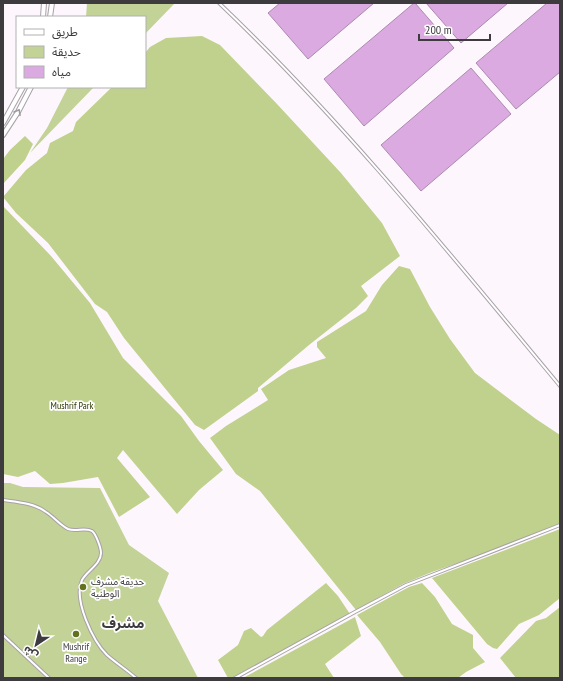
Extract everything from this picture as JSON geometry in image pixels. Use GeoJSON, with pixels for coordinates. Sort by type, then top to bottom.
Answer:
{"type":"FeatureCollection","features":[{"type":"Feature","properties":{"kind":"highway"},"geometry":{"type":"LineString","coordinates":[[43,16],[44,3]]}},
{"type":"Feature","properties":{"kind":"highway"},"geometry":{"type":"LineString","coordinates":[[50,16],[52,3]]}},
{"type":"Feature","properties":{"kind":"highway"},"geometry":{"type":"LineString","coordinates":[[3,123],[22,88]]}},
{"type":"Feature","properties":{"kind":"highway"},"geometry":{"type":"LineString","coordinates":[[3,135],[18,112],[30,88]]}},
{"type":"Feature","properties":{"kind":"street"},"geometry":{"type":"LineString","coordinates":[[219,3],[292,76],[347,135],[560,386]]}},
{"type":"Feature","properties":{"kind":"street"},"geometry":{"type":"LineString","coordinates":[[3,500],[34,506],[47,513],[68,529],[75,531],[90,530],[94,534],[101,551],[101,556],[81,583],[81,600],[84,614],[102,648],[108,655],[136,678]]}},
{"type":"Feature","properties":{"kind":"street"},"geometry":{"type":"LineString","coordinates":[[235,678],[406,585],[560,525]]}},
{"type":"Feature","properties":{"kind":"street"},"geometry":{"type":"LineString","coordinates":[[3,635],[49,678]]}},
{"type":"Feature","properties":{"kind":"green space"},"geometry":{"type":"Polygon","coordinates":[[[87,3],[175,3],[146,33],[146,16],[86,16],[87,3]]]}},
{"type":"Feature","properties":{"kind":"green space"},"geometry":{"type":"Polygon","coordinates":[[[202,36],[220,45],[341,173],[382,223],[400,256],[361,286],[368,296],[356,308],[258,388],[258,391],[204,430],[195,425],[124,338],[107,312],[95,304],[48,243],[16,213],[3,197],[26,170],[47,153],[50,143],[73,131],[76,122],[111,88],[146,88],[146,52],[150,47],[166,38],[202,36]]]}},
{"type":"Feature","properties":{"kind":"green space"},"geometry":{"type":"Polygon","coordinates":[[[67,88],[93,88],[30,153],[47,128],[67,88]]]}},
{"type":"Feature","properties":{"kind":"green space"},"geometry":{"type":"Polygon","coordinates":[[[25,136],[33,144],[25,160],[3,184],[3,159],[25,136]]]}},
{"type":"Feature","properties":{"kind":"green space","name":"Mushrif Park"},"geometry":{"type":"Polygon","coordinates":[[[3,206],[51,256],[90,303],[123,358],[181,416],[223,470],[199,490],[177,514],[123,450],[117,458],[150,497],[119,517],[98,477],[50,484],[35,471],[18,477],[3,474],[3,206]]]}},
{"type":"Feature","properties":{"kind":"green space"},"geometry":{"type":"Polygon","coordinates":[[[399,266],[410,269],[430,307],[450,339],[475,373],[536,419],[560,435],[560,524],[403,584],[356,610],[260,491],[236,474],[210,438],[226,426],[268,400],[261,389],[289,370],[326,358],[317,347],[317,342],[366,311],[382,285],[399,266]]]}},
{"type":"Feature","properties":{"kind":"green space","name":"حديقة مشرف الوطنية"},"geometry":{"type":"Polygon","coordinates":[[[3,483],[10,483],[23,487],[100,488],[129,545],[169,573],[158,601],[198,678],[3,678],[3,483]]]}},
{"type":"Feature","properties":{"kind":"green space"},"geometry":{"type":"Polygon","coordinates":[[[560,529],[560,598],[539,615],[519,624],[497,649],[487,644],[432,578],[560,529]]]}},
{"type":"Feature","properties":{"kind":"green space"},"geometry":{"type":"Polygon","coordinates":[[[326,583],[338,596],[350,614],[232,678],[228,678],[218,660],[238,645],[244,631],[251,628],[261,637],[263,636],[267,630],[326,583]]]}},
{"type":"Feature","properties":{"kind":"green space"},"geometry":{"type":"Polygon","coordinates":[[[422,583],[435,597],[452,624],[473,635],[473,648],[485,662],[458,678],[405,678],[380,642],[357,615],[409,587],[422,583]]]}},
{"type":"Feature","properties":{"kind":"green space"},"geometry":{"type":"Polygon","coordinates":[[[560,607],[560,678],[516,678],[500,658],[536,621],[546,618],[560,607]]]}},
{"type":"Feature","properties":{"kind":"green space"},"geometry":{"type":"Polygon","coordinates":[[[355,617],[361,636],[325,664],[334,678],[243,678],[355,617]]]}},
{"type":"Feature","properties":{"kind":"water"},"geometry":{"type":"Polygon","coordinates":[[[280,3],[374,3],[308,59],[268,13],[280,3]]]}},
{"type":"Feature","properties":{"kind":"water"},"geometry":{"type":"Polygon","coordinates":[[[414,3],[454,48],[364,126],[324,79],[414,3]]]}},
{"type":"Feature","properties":{"kind":"water"},"geometry":{"type":"Polygon","coordinates":[[[426,3],[508,3],[461,43],[426,3]]]}},
{"type":"Feature","properties":{"kind":"water"},"geometry":{"type":"Polygon","coordinates":[[[547,3],[560,3],[560,72],[516,109],[476,63],[547,3]]]}},
{"type":"Feature","properties":{"kind":"water"},"geometry":{"type":"Polygon","coordinates":[[[471,68],[511,114],[421,191],[381,145],[471,68]]]}},
{"type":"Feature","properties":{"kind":"place","name":"حديقة مشرف الوطنية"},"geometry":{"type":"Point","coordinates":[83,587]}},
{"type":"Feature","properties":{"kind":"place","name":"Mushrif Range"},"geometry":{"type":"Point","coordinates":[76,634]}},
{"type":"Feature","properties":{"kind":"district","name":"مشرف"},"geometry":{"type":"Point","coordinates":[123,623]}}]}
